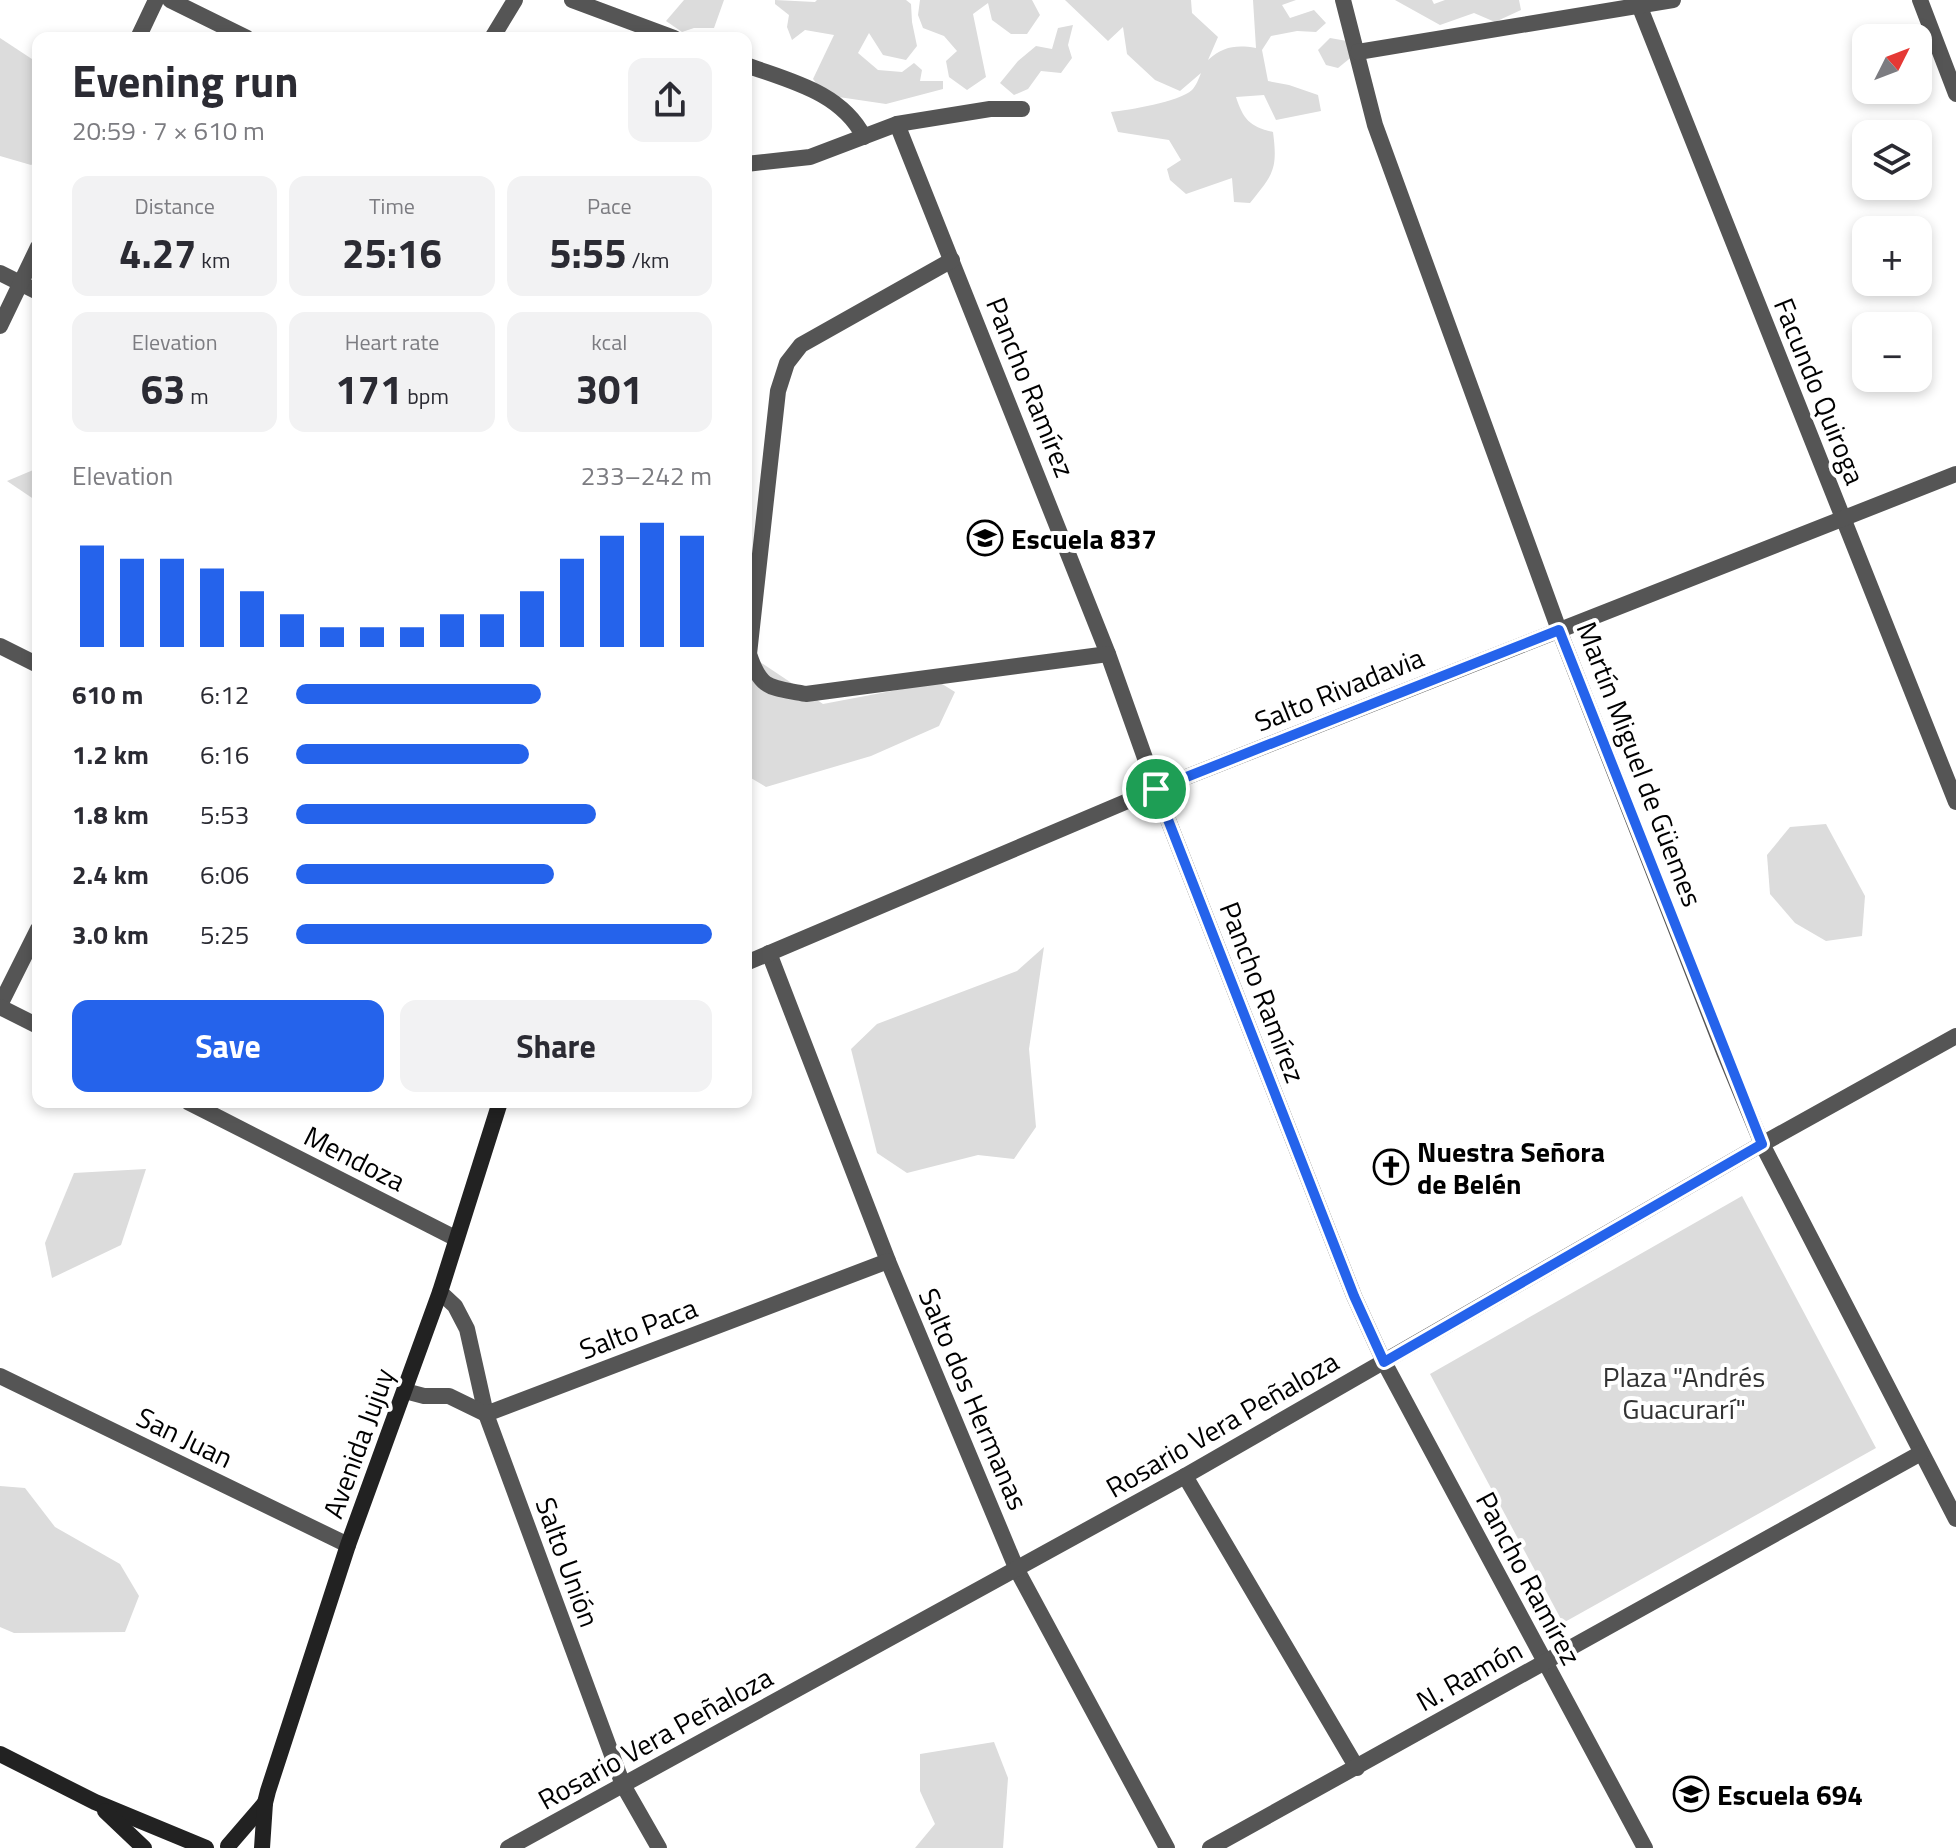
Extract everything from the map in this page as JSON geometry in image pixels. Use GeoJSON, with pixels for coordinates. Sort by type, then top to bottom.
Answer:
{"type":"FeatureCollection","features":[{"type":"Feature","properties":{"kind":"street"},"geometry":{"type":"LineString","coordinates":[[141,32],[156,0]]}},
{"type":"Feature","properties":{"kind":"street"},"geometry":{"type":"LineString","coordinates":[[170,0],[235,32]]}},
{"type":"Feature","properties":{"kind":"street"},"geometry":{"type":"LineString","coordinates":[[496,32],[515,0]]}},
{"type":"Feature","properties":{"kind":"street"},"geometry":{"type":"LineString","coordinates":[[572,0],[658,32]]}},
{"type":"Feature","properties":{"kind":"street","name":"Martín Miguel de Güemes"},"geometry":{"type":"LineString","coordinates":[[1343,0],[1375,125],[1559,630],[1762,1144],[1956,1519]]}},
{"type":"Feature","properties":{"kind":"street"},"geometry":{"type":"LineString","coordinates":[[1358,52],[1638,3],[1673,0]]}},
{"type":"Feature","properties":{"kind":"street"},"geometry":{"type":"LineString","coordinates":[[1920,0],[1956,94]]}},
{"type":"Feature","properties":{"kind":"street","name":"Facundo Quiroga"},"geometry":{"type":"LineString","coordinates":[[1638,3],[1956,802]]}},
{"type":"Feature","properties":{"kind":"street"},"geometry":{"type":"LineString","coordinates":[[752,67],[825,95],[856,120],[864,137]]}},
{"type":"Feature","properties":{"kind":"street"},"geometry":{"type":"LineString","coordinates":[[752,163],[810,157],[897,124],[990,109],[1022,109]]}},
{"type":"Feature","properties":{"kind":"street","name":"Pancho Ramírez"},"geometry":{"type":"LineString","coordinates":[[897,124],[1108,654],[1156,789],[1348,1282],[1384,1362],[1645,1848]]}},
{"type":"Feature","properties":{"kind":"street"},"geometry":{"type":"LineString","coordinates":[[0,326],[32,260]]}},
{"type":"Feature","properties":{"kind":"street"},"geometry":{"type":"LineString","coordinates":[[752,627],[778,391],[787,363],[801,345],[952,260]]}},
{"type":"Feature","properties":{"kind":"street"},"geometry":{"type":"LineString","coordinates":[[0,273],[32,289]]}},
{"type":"Feature","properties":{"kind":"street","name":"Salto Rivadavia"},"geometry":{"type":"LineString","coordinates":[[752,960],[1156,789],[1956,474]]}},
{"type":"Feature","properties":{"kind":"street"},"geometry":{"type":"LineString","coordinates":[[0,646],[32,662]]}},
{"type":"Feature","properties":{"kind":"street"},"geometry":{"type":"LineString","coordinates":[[752,663],[756,676],[769,686],[806,694],[1108,654]]}},
{"type":"Feature","properties":{"kind":"street"},"geometry":{"type":"LineString","coordinates":[[32,941],[0,1006],[32,1023]]}},
{"type":"Feature","properties":{"kind":"street","name":"Salto dos Hermanas"},"geometry":{"type":"LineString","coordinates":[[769,953],[888,1261],[1017,1570],[1167,1848]]}},
{"type":"Feature","properties":{"kind":"street","name":"Rosario Vera Peñaloza"},"geometry":{"type":"LineString","coordinates":[[508,1848],[1185,1476],[1956,1036]]}},
{"type":"Feature","properties":{"kind":"street","name":"Mendoza"},"geometry":{"type":"LineString","coordinates":[[200,1108],[455,1238]]}},
{"type":"Feature","properties":{"kind":"street","name":"Avenida Jujuy"},"geometry":{"type":"LineString","coordinates":[[262,1848],[265,1803],[348,1545],[440,1292],[455,1238],[500,1108]]}},
{"type":"Feature","properties":{"kind":"street","name":"Salto Paca"},"geometry":{"type":"LineString","coordinates":[[486,1414],[888,1261]]}},
{"type":"Feature","properties":{"kind":"street","name":"Salto Unión"},"geometry":{"type":"LineString","coordinates":[[440,1292],[455,1306],[467,1329],[486,1414],[623,1785],[659,1848]]}},
{"type":"Feature","properties":{"kind":"street","name":"San Juan"},"geometry":{"type":"LineString","coordinates":[[0,1376],[348,1545]]}},
{"type":"Feature","properties":{"kind":"street"},"geometry":{"type":"LineString","coordinates":[[405,1391],[424,1396],[449,1396],[486,1414]]}},
{"type":"Feature","properties":{"kind":"street","name":"N. Ramón"},"geometry":{"type":"LineString","coordinates":[[1210,1848],[1921,1453]]}},
{"type":"Feature","properties":{"kind":"street"},"geometry":{"type":"LineString","coordinates":[[1185,1476],[1357,1768]]}},
{"type":"Feature","properties":{"kind":"street"},"geometry":{"type":"LineString","coordinates":[[0,1754],[95,1802],[206,1848]]}},
{"type":"Feature","properties":{"kind":"street"},"geometry":{"type":"LineString","coordinates":[[95,1802],[144,1848]]}},
{"type":"Feature","properties":{"kind":"street","name":"Avenida Jujuy"},"geometry":{"type":"LineString","coordinates":[[228,1847],[265,1803]]}},
{"type":"Feature","properties":{"kind":"green space"},"geometry":{"type":"Polygon","coordinates":[[[684,0],[724,0],[714,28],[694,28],[682,32],[666,21],[684,0]]]}},
{"type":"Feature","properties":{"kind":"green space"},"geometry":{"type":"Polygon","coordinates":[[[775,0],[906,0],[911,4],[917,46],[906,60],[883,55],[869,33],[858,53],[878,70],[902,72],[914,63],[922,70],[920,81],[943,81],[943,89],[886,104],[825,95],[813,79],[834,35],[805,30],[792,40],[787,27],[789,15],[775,4],[775,0]]]}},
{"type":"Feature","properties":{"kind":"green space"},"geometry":{"type":"Polygon","coordinates":[[[920,0],[1032,0],[1040,15],[1027,34],[1011,34],[992,20],[988,3],[973,14],[986,77],[967,90],[949,77],[946,61],[957,51],[944,36],[923,28],[918,15],[920,0]]]}},
{"type":"Feature","properties":{"kind":"green space"},"geometry":{"type":"Polygon","coordinates":[[[1065,0],[1191,0],[1192,13],[1218,37],[1208,60],[1230,48],[1256,48],[1253,0],[1296,0],[1282,5],[1290,18],[1314,10],[1326,23],[1316,32],[1297,31],[1271,36],[1262,50],[1268,81],[1318,95],[1321,111],[1276,120],[1264,95],[1236,97],[1248,121],[1273,132],[1275,155],[1269,178],[1250,203],[1234,202],[1232,178],[1186,194],[1170,180],[1167,169],[1181,160],[1169,140],[1118,132],[1111,112],[1153,105],[1186,94],[1201,73],[1180,91],[1155,80],[1127,54],[1123,27],[1108,41],[1065,0]]]}},
{"type":"Feature","properties":{"kind":"green space"},"geometry":{"type":"Polygon","coordinates":[[[1395,0],[1432,0],[1434,4],[1445,0],[1519,0],[1521,10],[1495,22],[1474,13],[1440,25],[1395,0]]]}},
{"type":"Feature","properties":{"kind":"green space"},"geometry":{"type":"Polygon","coordinates":[[[1073,25],[1068,45],[1072,58],[1061,73],[1041,71],[1028,89],[1014,95],[1000,83],[1018,61],[1036,46],[1052,49],[1058,28],[1073,25]]]}},
{"type":"Feature","properties":{"kind":"green space"},"geometry":{"type":"Polygon","coordinates":[[[0,38],[32,59],[32,164],[0,156],[0,38]]]}},
{"type":"Feature","properties":{"kind":"green space"},"geometry":{"type":"Polygon","coordinates":[[[1330,38],[1347,41],[1354,55],[1338,68],[1326,65],[1318,50],[1330,38]]]}},
{"type":"Feature","properties":{"kind":"green space"},"geometry":{"type":"Polygon","coordinates":[[[32,471],[32,498],[7,481],[32,471]]]}},
{"type":"Feature","properties":{"kind":"green space"},"geometry":{"type":"Polygon","coordinates":[[[752,660],[823,704],[939,682],[955,692],[939,726],[871,756],[766,787],[752,779],[752,660]]]}},
{"type":"Feature","properties":{"kind":"green space"},"geometry":{"type":"Polygon","coordinates":[[[1826,824],[1865,896],[1862,936],[1826,941],[1795,923],[1770,894],[1767,855],[1790,827],[1826,824]]]}},
{"type":"Feature","properties":{"kind":"green space"},"geometry":{"type":"Polygon","coordinates":[[[1044,947],[1029,1049],[1036,1127],[1014,1159],[978,1155],[907,1173],[877,1153],[851,1049],[877,1024],[1017,971],[1044,947]]]}},
{"type":"Feature","properties":{"kind":"green space"},"geometry":{"type":"Polygon","coordinates":[[[146,1169],[121,1245],[52,1278],[45,1243],[74,1173],[146,1169]]]}},
{"type":"Feature","properties":{"kind":"green space","name":"Plaza \"Andrés Guacurarí\""},"geometry":{"type":"Polygon","coordinates":[[[1742,1196],[1876,1448],[1563,1623],[1430,1374],[1742,1196]]]}},
{"type":"Feature","properties":{"kind":"green space"},"geometry":{"type":"Polygon","coordinates":[[[0,1486],[25,1488],[55,1527],[120,1564],[139,1596],[125,1632],[14,1633],[0,1627],[0,1486]]]}},
{"type":"Feature","properties":{"kind":"green space"},"geometry":{"type":"Polygon","coordinates":[[[994,1742],[1008,1778],[1003,1848],[915,1848],[935,1824],[920,1791],[920,1754],[994,1742]]]}},
{"type":"Feature","properties":{"kind":"place","name":"Escuela 837"},"geometry":{"type":"Point","coordinates":[985,538]}},
{"type":"Feature","properties":{"kind":"place","name":"Nuestra Señora de Belén"},"geometry":{"type":"Point","coordinates":[1391,1167]}},
{"type":"Feature","properties":{"kind":"place","name":"Escuela 694"},"geometry":{"type":"Point","coordinates":[1691,1794]}},
{"type":"Feature","properties":{"kind":"route"},"geometry":{"type":"LineString","coordinates":[[1559,630],[1762,1144],[1384,1362],[1354,1296],[1156,789],[1559,630]]}}]}
